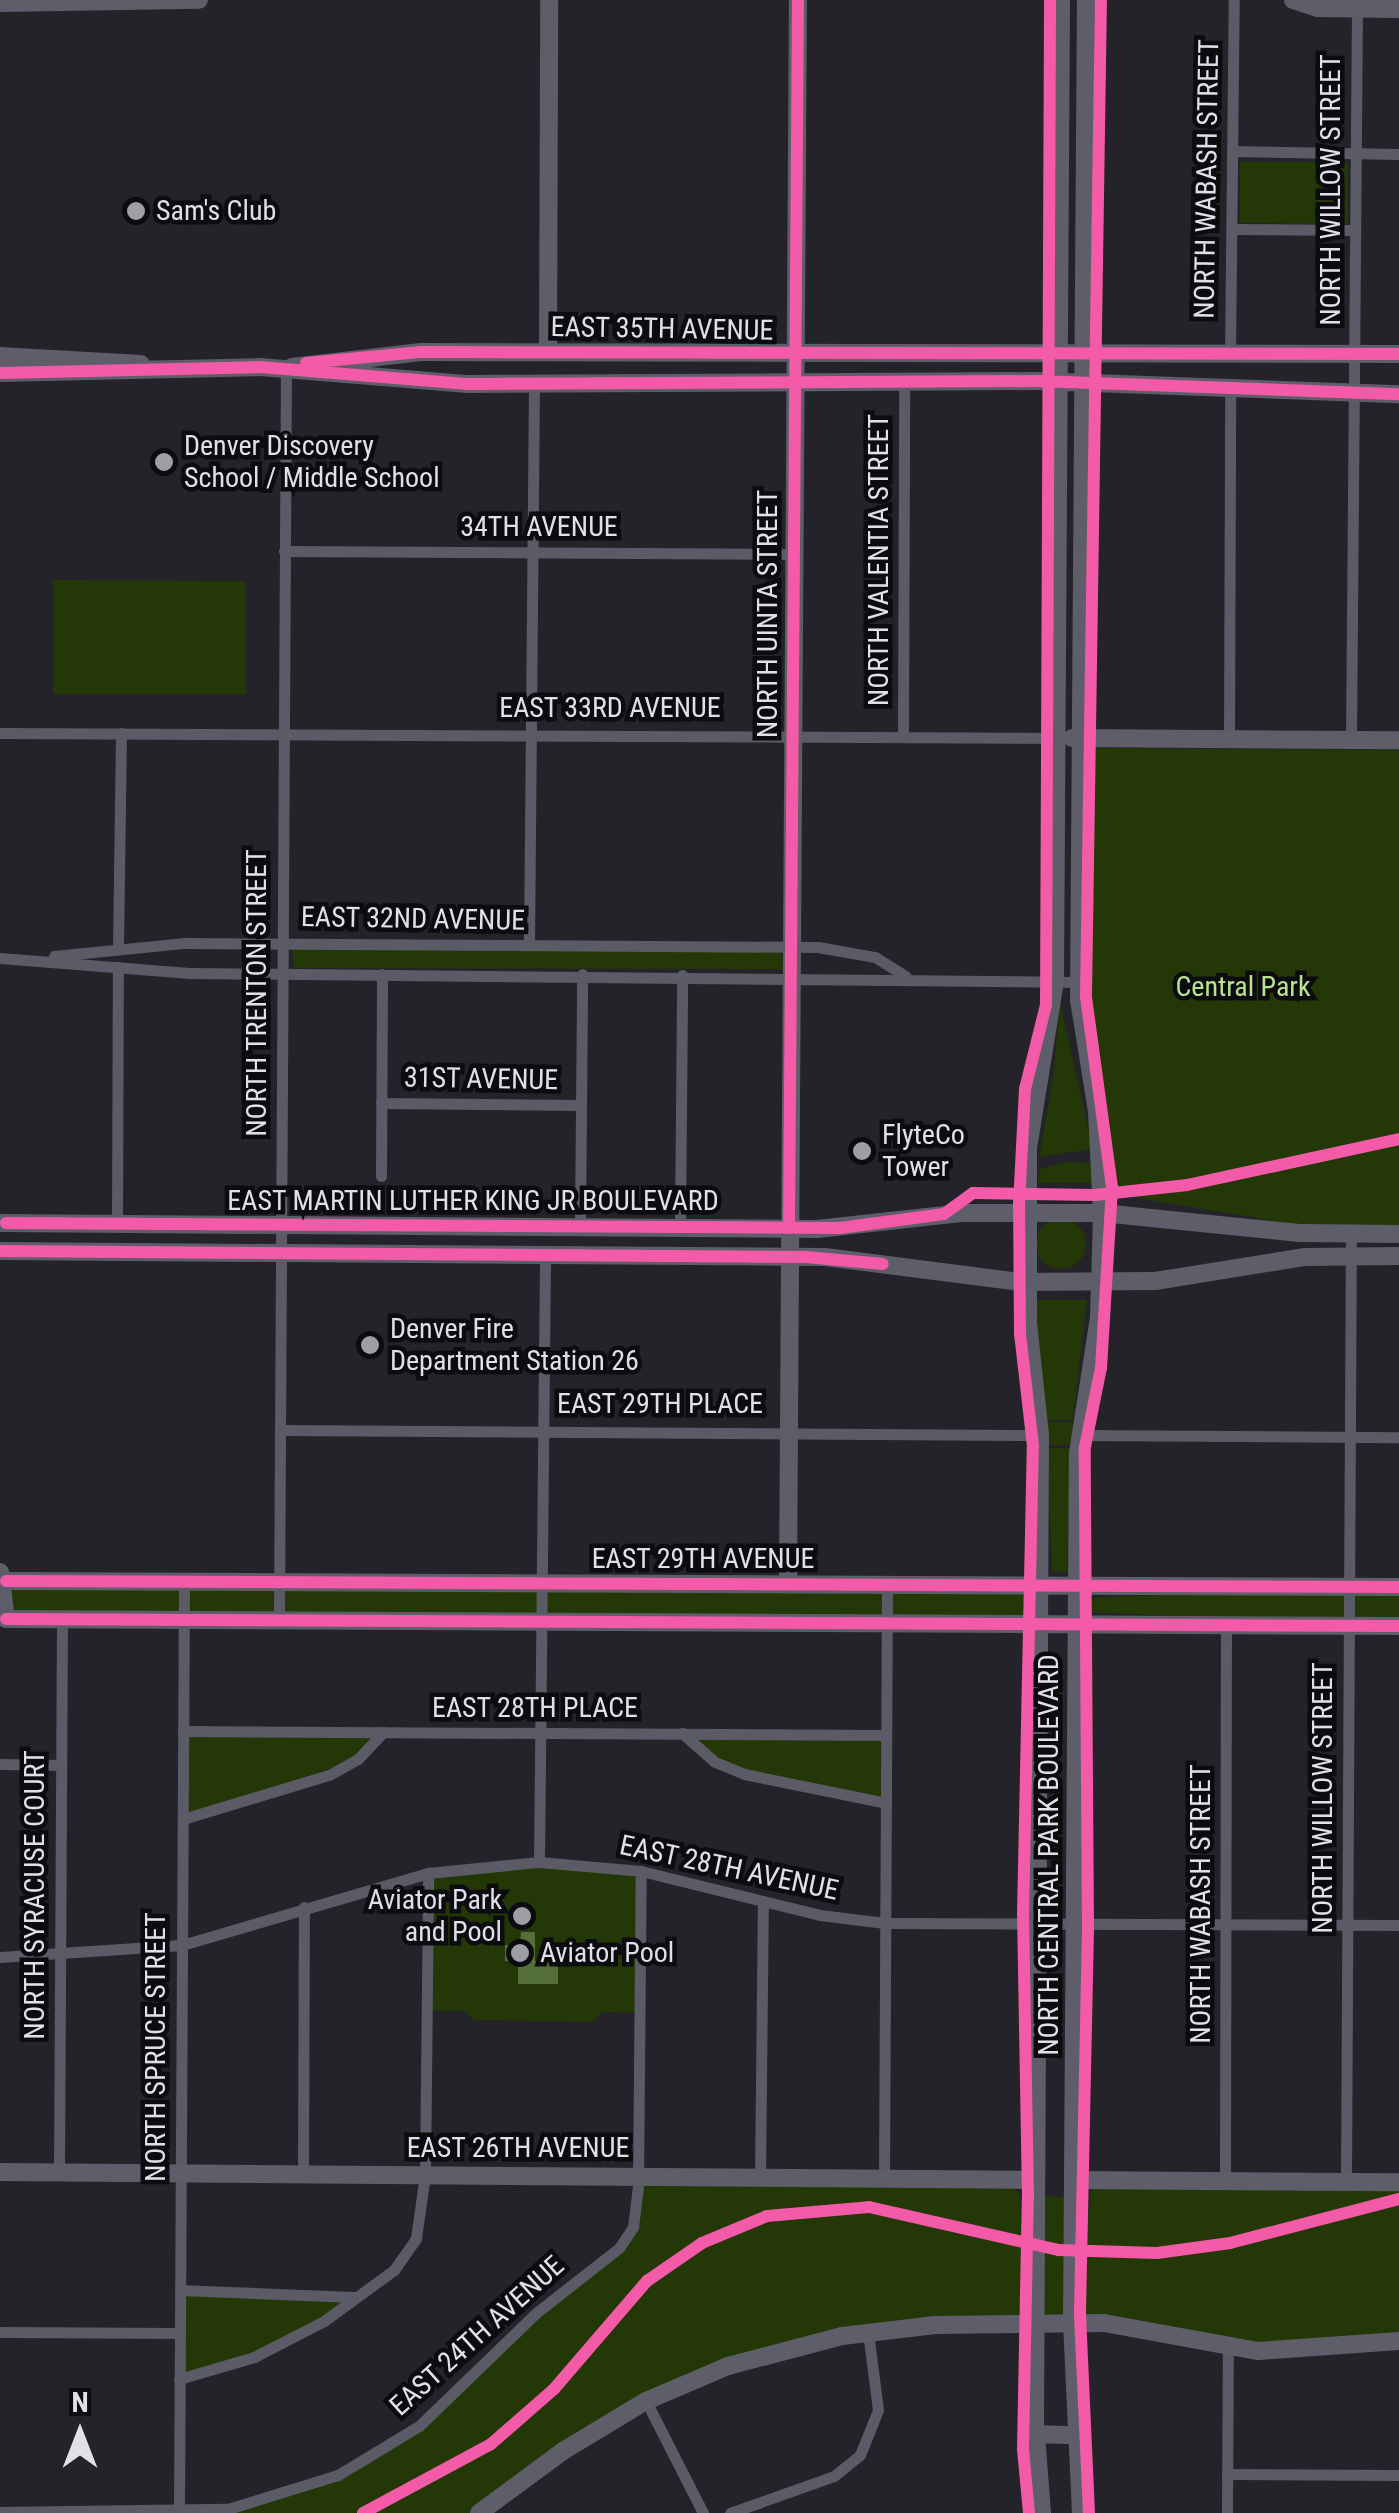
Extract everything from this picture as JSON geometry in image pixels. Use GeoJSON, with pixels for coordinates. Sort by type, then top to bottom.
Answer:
{"type":"FeatureCollection","features":[{"type":"Feature","properties":{"kind":"street"},"geometry":{"type":"LineString","coordinates":[[0,3],[199,0]]}},
{"type":"Feature","properties":{"kind":"street"},"geometry":{"type":"LineString","coordinates":[[548,352],[549,0]]}},
{"type":"Feature","properties":{"kind":"street","name":"NORTH UINTA STREET"},"geometry":{"type":"LineString","coordinates":[[788,1584],[798,0]]}},
{"type":"Feature","properties":{"kind":"street","name":"NORTH CENTRAL PARK BOULEVARD"},"geometry":{"type":"LineString","coordinates":[[1042,2513],[1035,2434],[1040,1435],[1028,1282],[1028,1213],[1032,1112],[1055,982],[1061,0]]}},
{"type":"Feature","properties":{"kind":"street","name":"NORTH CENTRAL PARK BOULEVARD"},"geometry":{"type":"LineString","coordinates":[[1081,2513],[1073,2435],[1072,2324],[1078,1435],[1101,1282],[1102,1213],[1098,1127],[1081,1037],[1079,982],[1086,0]]}},
{"type":"Feature","properties":{"kind":"street","name":"NORTH WABASH STREET"},"geometry":{"type":"LineString","coordinates":[[1230,358],[1234,0]]}},
{"type":"Feature","properties":{"kind":"street"},"geometry":{"type":"LineString","coordinates":[[1275,0],[1399,8]]}},
{"type":"Feature","properties":{"kind":"street","name":"NORTH WILLOW STREET"},"geometry":{"type":"LineString","coordinates":[[1351,740],[1357,4]]}},
{"type":"Feature","properties":{"kind":"street"},"geometry":{"type":"LineString","coordinates":[[1232,151],[1399,154]]}},
{"type":"Feature","properties":{"kind":"street"},"geometry":{"type":"LineString","coordinates":[[1232,228],[1355,230]]}},
{"type":"Feature","properties":{"kind":"street","name":"EAST 35TH AVENUE"},"geometry":{"type":"LineString","coordinates":[[286,368],[407,352],[1230,358],[1399,354]]}},
{"type":"Feature","properties":{"kind":"street","name":"EAST 35TH AVENUE"},"geometry":{"type":"LineString","coordinates":[[0,356],[99,356],[151,366]]}},
{"type":"Feature","properties":{"kind":"street","name":"EAST 35TH AVENUE"},"geometry":{"type":"LineString","coordinates":[[0,373],[151,366],[286,368],[399,381],[794,385],[1058,382],[1230,385],[1399,394]]}},
{"type":"Feature","properties":{"kind":"street","name":"NORTH TRENTON STREET"},"geometry":{"type":"LineString","coordinates":[[279,1618],[286,368]]}},
{"type":"Feature","properties":{"kind":"street"},"geometry":{"type":"LineString","coordinates":[[529,945],[534,384]]}},
{"type":"Feature","properties":{"kind":"street","name":"NORTH VALENTIA STREET"},"geometry":{"type":"LineString","coordinates":[[903,737],[904,384]]}},
{"type":"Feature","properties":{"kind":"street"},"geometry":{"type":"LineString","coordinates":[[1228,739],[1230,385]]}},
{"type":"Feature","properties":{"kind":"street","name":"34TH AVENUE"},"geometry":{"type":"LineString","coordinates":[[284,551],[793,554]]}},
{"type":"Feature","properties":{"kind":"street","name":"EAST 33RD AVENUE"},"geometry":{"type":"LineString","coordinates":[[0,733],[1399,740]]}},
{"type":"Feature","properties":{"kind":"street"},"geometry":{"type":"LineString","coordinates":[[118,948],[120,733]]}},
{"type":"Feature","properties":{"kind":"street","name":"EAST 32ND AVENUE"},"geometry":{"type":"LineString","coordinates":[[35,958],[118,948],[282,942],[791,947],[850,950],[905,976]]}},
{"type":"Feature","properties":{"kind":"street","name":"EAST 32ND AVENUE"},"geometry":{"type":"LineString","coordinates":[[0,958],[282,973],[905,976],[1079,982]]}},
{"type":"Feature","properties":{"kind":"street"},"geometry":{"type":"LineString","coordinates":[[117,1224],[118,966]]}},
{"type":"Feature","properties":{"kind":"street"},"geometry":{"type":"LineString","coordinates":[[381,1176],[382,974]]}},
{"type":"Feature","properties":{"kind":"street"},"geometry":{"type":"LineString","coordinates":[[580,1225],[582,974]]}},
{"type":"Feature","properties":{"kind":"street"},"geometry":{"type":"LineString","coordinates":[[680,1226],[682,975]]}},
{"type":"Feature","properties":{"kind":"street","name":"31ST AVENUE"},"geometry":{"type":"LineString","coordinates":[[381,1102],[581,1105]]}},
{"type":"Feature","properties":{"kind":"street","name":"EAST MARTIN LUTHER KING JR BOULEVARD"},"geometry":{"type":"LineString","coordinates":[[0,1223],[790,1228],[1028,1213],[1102,1213],[1351,1235],[1399,1234]]}},
{"type":"Feature","properties":{"kind":"street","name":"NORTH WILLOW STREET"},"geometry":{"type":"LineString","coordinates":[[1346,2182],[1351,1235]]}},
{"type":"Feature","properties":{"kind":"street","name":"EAST MARTIN LUTHER KING JR BOULEVARD"},"geometry":{"type":"LineString","coordinates":[[0,1251],[789,1257],[1028,1282],[1101,1282],[1351,1256],[1399,1256]]}},
{"type":"Feature","properties":{"kind":"street"},"geometry":{"type":"LineString","coordinates":[[539,1862],[545,1255]]}},
{"type":"Feature","properties":{"kind":"street","name":"EAST 29TH PLACE"},"geometry":{"type":"LineString","coordinates":[[280,1430],[1040,1435]]}},
{"type":"Feature","properties":{"kind":"street"},"geometry":{"type":"LineString","coordinates":[[1078,1435],[1399,1437]]}},
{"type":"Feature","properties":{"kind":"street"},"geometry":{"type":"LineString","coordinates":[[3,1576],[3,1622],[62,1618],[279,1618],[1399,1626]]}},
{"type":"Feature","properties":{"kind":"street","name":"EAST 29TH AVENUE"},"geometry":{"type":"LineString","coordinates":[[3,1576],[1076,1590],[1399,1588]]}},
{"type":"Feature","properties":{"kind":"street","name":"NORTH SPRUCE STREET"},"geometry":{"type":"LineString","coordinates":[[179,2512],[184,1581]]}},
{"type":"Feature","properties":{"kind":"street"},"geometry":{"type":"LineString","coordinates":[[884,2179],[887,1585]]}},
{"type":"Feature","properties":{"kind":"street","name":"NORTH SYRACUSE COURT"},"geometry":{"type":"LineString","coordinates":[[59,2173],[62,1618]]}},
{"type":"Feature","properties":{"kind":"street","name":"NORTH WABASH STREET"},"geometry":{"type":"LineString","coordinates":[[1225,2181],[1226,1627]]}},
{"type":"Feature","properties":{"kind":"street","name":"EAST 28TH PLACE"},"geometry":{"type":"LineString","coordinates":[[183,1731],[886,1734]]}},
{"type":"Feature","properties":{"kind":"street"},"geometry":{"type":"LineString","coordinates":[[182,1818],[329,1775],[358,1760],[383,1732]]}},
{"type":"Feature","properties":{"kind":"street"},"geometry":{"type":"LineString","coordinates":[[682,1734],[715,1762],[744,1774],[886,1803]]}},
{"type":"Feature","properties":{"kind":"street"},"geometry":{"type":"LineString","coordinates":[[0,1764],[61,1765]]}},
{"type":"Feature","properties":{"kind":"street","name":"EAST 28TH AVENUE"},"geometry":{"type":"LineString","coordinates":[[0,1958],[60,1958],[182,1945],[428,1873],[539,1862],[641,1871],[763,1902],[885,1923],[1399,1925]]}},
{"type":"Feature","properties":{"kind":"street","name":"EAST 24TH AVENUE"},"geometry":{"type":"LineString","coordinates":[[0,2512],[179,2512],[295,2492],[418,2426],[536,2312],[619,2248],[632,2227],[638,2177],[641,1871]]}},
{"type":"Feature","properties":{"kind":"street"},"geometry":{"type":"LineString","coordinates":[[180,2379],[275,2348],[394,2270],[416,2238],[425,2176],[428,1873]]}},
{"type":"Feature","properties":{"kind":"street"},"geometry":{"type":"LineString","coordinates":[[760,2178],[763,1902]]}},
{"type":"Feature","properties":{"kind":"street"},"geometry":{"type":"LineString","coordinates":[[303,2174],[304,1907]]}},
{"type":"Feature","properties":{"kind":"street","name":"EAST 26TH AVENUE"},"geometry":{"type":"LineString","coordinates":[[0,2172],[1036,2180]]}},
{"type":"Feature","properties":{"kind":"street"},"geometry":{"type":"LineString","coordinates":[[1073,2180],[1399,2182]]}},
{"type":"Feature","properties":{"kind":"street"},"geometry":{"type":"LineString","coordinates":[[180,2290],[354,2297]]}},
{"type":"Feature","properties":{"kind":"street"},"geometry":{"type":"LineString","coordinates":[[478,2513],[562,2451],[646,2402],[757,2357],[868,2332],[1072,2324],[1116,2325],[1228,2349],[1326,2351],[1399,2341]]}},
{"type":"Feature","properties":{"kind":"street"},"geometry":{"type":"LineString","coordinates":[[0,2332],[180,2333]]}},
{"type":"Feature","properties":{"kind":"street"},"geometry":{"type":"LineString","coordinates":[[730,2513],[834,2476],[860,2455],[878,2410],[868,2332]]}},
{"type":"Feature","properties":{"kind":"street"},"geometry":{"type":"LineString","coordinates":[[1226,2513],[1228,2349]]}},
{"type":"Feature","properties":{"kind":"street"},"geometry":{"type":"LineString","coordinates":[[646,2402],[703,2513]]}},
{"type":"Feature","properties":{"kind":"street"},"geometry":{"type":"LineString","coordinates":[[1035,2434],[1073,2435]]}},
{"type":"Feature","properties":{"kind":"street"},"geometry":{"type":"LineString","coordinates":[[1227,2474],[1399,2475]]}},
{"type":"Feature","properties":{"kind":"green space"},"geometry":{"type":"Polygon","coordinates":[[[1240,162],[1348,162],[1348,224],[1240,223],[1240,162]]]}},
{"type":"Feature","properties":{"kind":"green space"},"geometry":{"type":"Polygon","coordinates":[[[53,580],[246,581],[246,694],[53,694],[53,580]]]}},
{"type":"Feature","properties":{"kind":"green space","name":"Central Park"},"geometry":{"type":"Polygon","coordinates":[[[1091,748],[1399,750],[1399,1227],[1305,1226],[1120,1195],[1089,1022],[1091,748]]]}},
{"type":"Feature","properties":{"kind":"green space"},"geometry":{"type":"Polygon","coordinates":[[[292,949],[781,952],[783,969],[294,968],[292,949]]]}},
{"type":"Feature","properties":{"kind":"green space"},"geometry":{"type":"Polygon","coordinates":[[[1060,1002],[1093,1149],[1039,1157],[1053,1077],[1060,1002]]]}},
{"type":"Feature","properties":{"kind":"green space"},"geometry":{"type":"Polygon","coordinates":[[[1067,1162],[1093,1163],[1094,1183],[1038,1183],[1039,1169],[1067,1162]]]}},
{"type":"Feature","properties":{"kind":"green space"},"geometry":{"type":"Polygon","coordinates":[[[1061,1219],[1079,1226],[1086,1244],[1079,1262],[1061,1269],[1043,1262],[1036,1244],[1043,1226],[1061,1219]]]}},
{"type":"Feature","properties":{"kind":"green space"},"geometry":{"type":"Polygon","coordinates":[[[1033,1300],[1087,1300],[1073,1420],[1046,1420],[1033,1300]]]}},
{"type":"Feature","properties":{"kind":"green space"},"geometry":{"type":"Polygon","coordinates":[[[1046,1422],[1073,1422],[1072,1445],[1047,1445],[1046,1422]]]}},
{"type":"Feature","properties":{"kind":"green space"},"geometry":{"type":"Polygon","coordinates":[[[1047,1448],[1071,1448],[1067,1572],[1052,1571],[1047,1448]]]}},
{"type":"Feature","properties":{"kind":"green space"},"geometry":{"type":"Polygon","coordinates":[[[0,1572],[6,1581],[1040,1589],[1040,1624],[6,1619],[0,1626],[0,1572]]]}},
{"type":"Feature","properties":{"kind":"green space"},"geometry":{"type":"Polygon","coordinates":[[[1399,1587],[1399,1626],[1089,1612],[1090,1599],[1100,1597],[1399,1587]]]}},
{"type":"Feature","properties":{"kind":"green space"},"geometry":{"type":"Polygon","coordinates":[[[183,1731],[383,1732],[358,1759],[183,1819],[183,1731]]]}},
{"type":"Feature","properties":{"kind":"green space"},"geometry":{"type":"Polygon","coordinates":[[[682,1733],[886,1735],[886,1803],[715,1762],[682,1733]]]}},
{"type":"Feature","properties":{"kind":"green space"},"geometry":{"type":"Polygon","coordinates":[[[539,1862],[641,1871],[640,2013],[603,2012],[592,2022],[475,2020],[465,2011],[427,2011],[428,1873],[539,1862]]]}},
{"type":"Feature","properties":{"kind":"green space"},"geometry":{"type":"Polygon","coordinates":[[[639,2177],[1013,2187],[1020,2195],[1021,2224],[1042,2225],[1045,2196],[1065,2197],[1065,2225],[1087,2225],[1092,2181],[1399,2182],[1399,2341],[1326,2351],[1116,2325],[935,2325],[784,2349],[646,2401],[479,2513],[0,2513],[230,2508],[307,2488],[405,2435],[627,2239],[639,2177]]]}},
{"type":"Feature","properties":{"kind":"green space"},"geometry":{"type":"Polygon","coordinates":[[[180,2290],[354,2297],[300,2335],[179,2379],[180,2290]]]}},
{"type":"Feature","properties":{"kind":"shaded area","name":"Aviator Pool"},"geometry":{"type":"Polygon","coordinates":[[[521,1932],[535,1932],[535,1961],[558,1961],[558,1984],[518,1984],[518,1961],[505,1961],[505,1945],[520,1945],[521,1932]]]}},
{"type":"Feature","properties":{"kind":"cycle path"},"geometry":{"type":"LineString","coordinates":[[789,1228],[798,0]]}},
{"type":"Feature","properties":{"kind":"cycle path"},"geometry":{"type":"LineString","coordinates":[[1029,2513],[1023,2449],[1028,2198],[1023,1915],[1033,1446],[1020,1334],[1019,1204],[1025,1089],[1046,1005],[1050,0]]}},
{"type":"Feature","properties":{"kind":"cycle path"},"geometry":{"type":"LineString","coordinates":[[1089,2513],[1080,2311],[1088,1927],[1085,1447],[1101,1368],[1112,1187],[1086,996],[1101,0]]}},
{"type":"Feature","properties":{"kind":"cycle path"},"geometry":{"type":"LineString","coordinates":[[306,363],[421,352],[1399,354]]}},
{"type":"Feature","properties":{"kind":"cycle path"},"geometry":{"type":"LineString","coordinates":[[0,373],[260,367],[468,384],[1037,381],[1399,394]]}},
{"type":"Feature","properties":{"kind":"cycle path"},"geometry":{"type":"LineString","coordinates":[[6,1223],[840,1228],[944,1214],[973,1193],[1095,1195],[1187,1185],[1399,1139]]}},
{"type":"Feature","properties":{"kind":"cycle path"},"geometry":{"type":"LineString","coordinates":[[0,1251],[806,1257],[883,1264]]}},
{"type":"Feature","properties":{"kind":"cycle path"},"geometry":{"type":"LineString","coordinates":[[6,1581],[1399,1587]]}},
{"type":"Feature","properties":{"kind":"cycle path"},"geometry":{"type":"LineString","coordinates":[[6,1619],[1399,1626]]}},
{"type":"Feature","properties":{"kind":"cycle path"},"geometry":{"type":"LineString","coordinates":[[363,2513],[491,2444],[554,2389],[647,2281],[702,2243],[767,2216],[869,2207],[1059,2250],[1157,2253],[1230,2243],[1399,2199]]}},
{"type":"Feature","properties":{"kind":"place","name":"Sam's Club"},"geometry":{"type":"Point","coordinates":[136,211]}},
{"type":"Feature","properties":{"kind":"place","name":"Denver Discovery School / Middle School"},"geometry":{"type":"Point","coordinates":[164,462]}},
{"type":"Feature","properties":{"kind":"place","name":"FlyteCo Tower"},"geometry":{"type":"Point","coordinates":[862,1151]}},
{"type":"Feature","properties":{"kind":"place","name":"Denver Fire Department Station 26"},"geometry":{"type":"Point","coordinates":[370,1345]}},
{"type":"Feature","properties":{"kind":"place","name":"Aviator Park and Pool"},"geometry":{"type":"Point","coordinates":[522,1916]}},
{"type":"Feature","properties":{"kind":"place","name":"Aviator Pool"},"geometry":{"type":"Point","coordinates":[520,1953]}}]}
